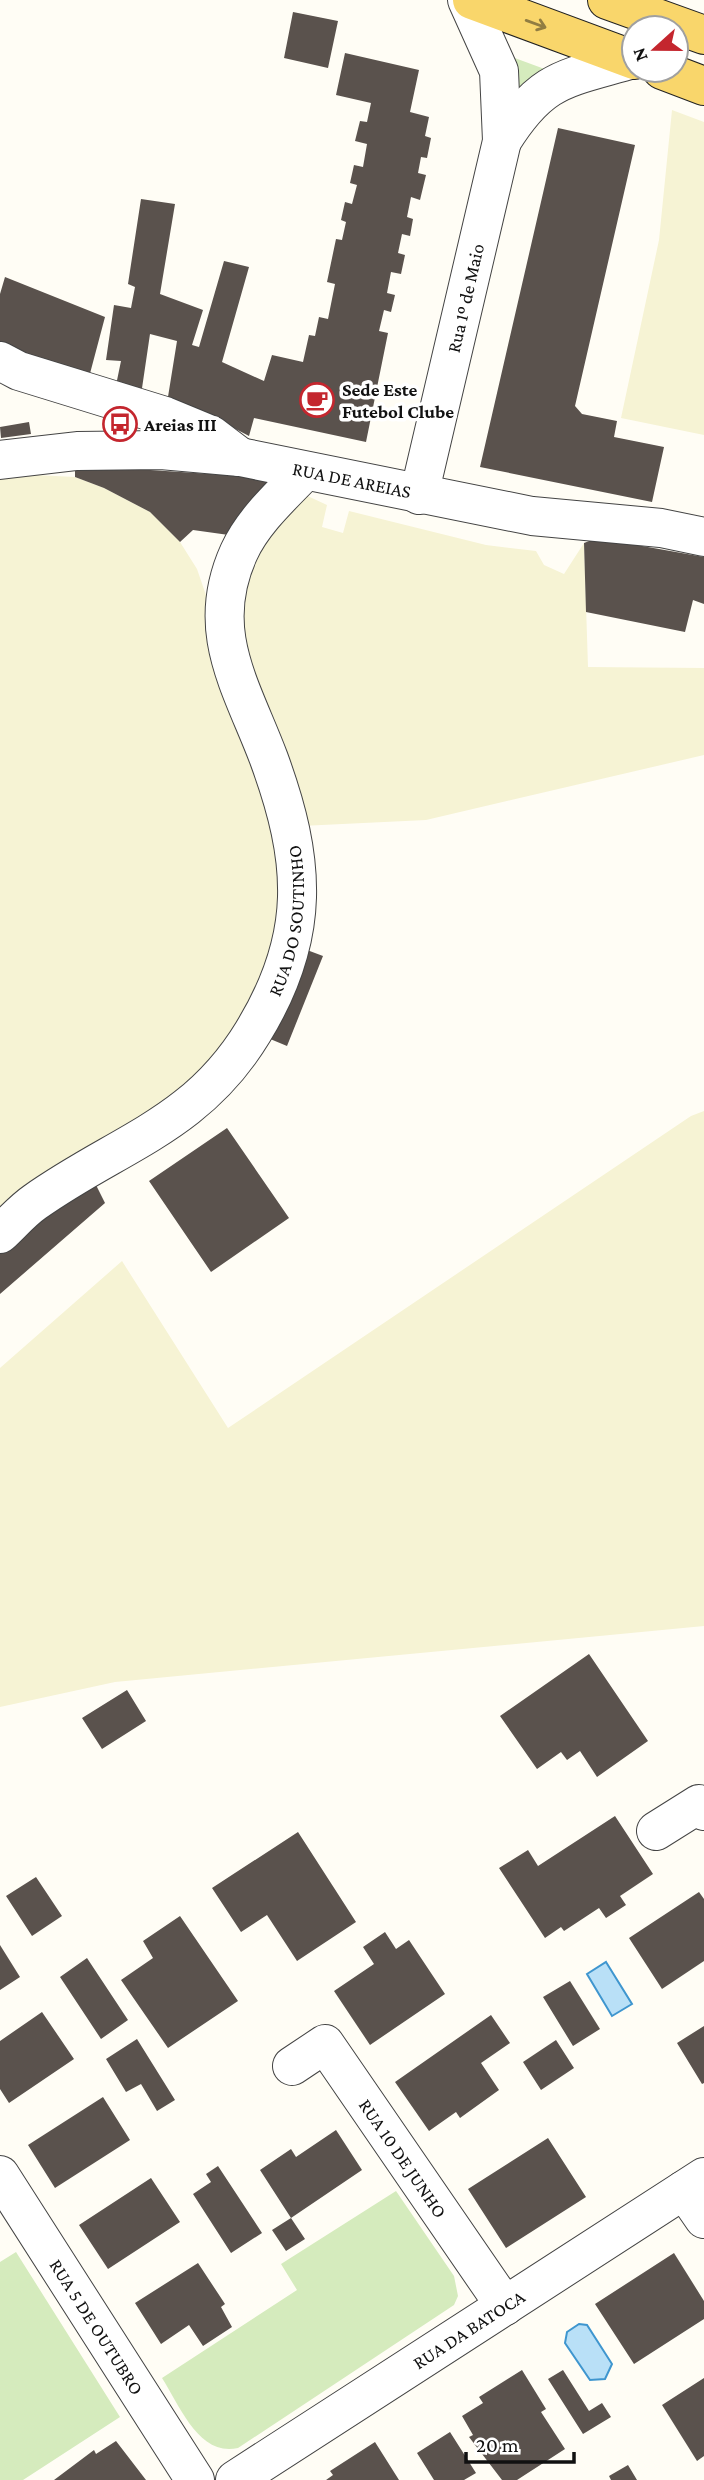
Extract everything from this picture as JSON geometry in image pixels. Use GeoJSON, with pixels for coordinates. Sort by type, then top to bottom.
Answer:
{"type":"FeatureCollection","features":[{"type":"Feature","properties":{"kind":"main road"},"geometry":{"type":"LineString","coordinates":[[472,0],[620,55]]}},
{"type":"Feature","properties":{"kind":"main road"},"geometry":{"type":"LineString","coordinates":[[607,0],[704,35]]}},
{"type":"Feature","properties":{"kind":"street","name":"Rua 1º de Maio"},"geometry":{"type":"LineString","coordinates":[[419,495],[502,141],[499,71],[467,0]]}},
{"type":"Feature","properties":{"kind":"street","name":"Rua 1º de Maio"},"geometry":{"type":"LineString","coordinates":[[502,141],[529,101],[543,90],[576,76],[620,67]]}},
{"type":"Feature","properties":{"kind":"street"},"geometry":{"type":"LineString","coordinates":[[0,361],[19,371],[165,416],[211,435],[240,457]]}},
{"type":"Feature","properties":{"kind":"street","name":"RUA DE AREIAS"},"geometry":{"type":"LineString","coordinates":[[0,460],[77,451],[161,450],[240,457],[532,516],[661,528],[704,537]]}},
{"type":"Feature","properties":{"kind":"street","name":"RUA DO SOUTINHO"},"geometry":{"type":"LineString","coordinates":[[0,1234],[33,1204],[166,1124],[195,1102],[233,1062],[254,1030],[272,993],[299,906],[297,860],[288,815],[230,663],[224,605],[239,551],[274,503],[305,471]]}},
{"type":"Feature","properties":{"kind":"street"},"geometry":{"type":"LineString","coordinates":[[656,1831],[699,1804],[704,1811]]}},
{"type":"Feature","properties":{"kind":"street","name":"RUA 10 DE JUNHO"},"geometry":{"type":"LineString","coordinates":[[292,2066],[325,2044],[505,2306]]}},
{"type":"Feature","properties":{"kind":"street","name":"RUA 5 DE OUTUBRO"},"geometry":{"type":"LineString","coordinates":[[0,2175],[195,2480]]}},
{"type":"Feature","properties":{"kind":"street","name":"RUA DA BATOCA"},"geometry":{"type":"LineString","coordinates":[[243,2478],[505,2306],[697,2195]]}},
{"type":"Feature","properties":{"kind":"shaded area"},"geometry":{"type":"Polygon","coordinates":[[[672,110],[704,122],[704,435],[621,418],[659,240],[672,110]]]}},
{"type":"Feature","properties":{"kind":"shaded area"},"geometry":{"type":"Polygon","coordinates":[[[15,474],[75,477],[104,488],[150,512],[180,542],[197,569],[208,601],[265,788],[287,876],[271,964],[206,1076],[0,1220],[0,477],[15,474]]]}},
{"type":"Feature","properties":{"kind":"shaded area"},"geometry":{"type":"Polygon","coordinates":[[[299,492],[327,505],[322,527],[343,533],[349,511],[486,545],[536,551],[544,565],[564,574],[584,543],[588,667],[704,668],[704,755],[426,820],[301,826],[233,621],[250,554],[299,492]]]}},
{"type":"Feature","properties":{"kind":"shaded area"},"geometry":{"type":"Polygon","coordinates":[[[704,1111],[704,1626],[115,1682],[0,1707],[0,1368],[122,1261],[228,1428],[691,1116],[704,1111]]]}},
{"type":"Feature","properties":{"kind":"green space"},"geometry":{"type":"Polygon","coordinates":[[[501,53],[550,71],[513,99],[501,53]]]}},
{"type":"Feature","properties":{"kind":"green space"},"geometry":{"type":"Polygon","coordinates":[[[396,2191],[454,2276],[458,2296],[454,2305],[238,2448],[224,2449],[212,2445],[192,2427],[162,2378],[297,2290],[281,2264],[396,2191]]]}},
{"type":"Feature","properties":{"kind":"green space"},"geometry":{"type":"Polygon","coordinates":[[[16,2252],[120,2417],[23,2480],[0,2480],[0,2262],[16,2252]]]}},
{"type":"Feature","properties":{"kind":"water"},"geometry":{"type":"Polygon","coordinates":[[[606,1962],[632,2004],[612,2016],[587,1974],[606,1962]]]}},
{"type":"Feature","properties":{"kind":"water"},"geometry":{"type":"Polygon","coordinates":[[[579,2324],[587,2325],[612,2364],[605,2379],[590,2380],[565,2343],[567,2332],[579,2324]]]}},
{"type":"Feature","properties":{"kind":"building"},"geometry":{"type":"Polygon","coordinates":[[[293,12],[338,21],[328,68],[284,58],[293,12]]]}},
{"type":"Feature","properties":{"kind":"building"},"geometry":{"type":"Polygon","coordinates":[[[345,53],[419,70],[410,112],[429,117],[425,136],[431,138],[427,158],[421,157],[418,173],[426,175],[420,200],[411,197],[407,217],[413,219],[410,236],[402,234],[398,253],[405,255],[401,274],[391,272],[387,293],[395,295],[391,312],[384,310],[379,331],[388,333],[366,442],[254,418],[249,436],[205,413],[167,403],[177,341],[150,334],[141,395],[115,390],[121,361],[106,360],[114,305],[131,308],[135,287],[128,284],[141,199],[175,204],[160,294],[203,310],[192,345],[199,347],[224,261],[249,267],[222,362],[264,381],[272,355],[303,362],[309,335],[315,336],[319,317],[328,319],[335,284],[327,282],[336,239],[342,240],[346,222],[341,220],[345,202],[352,204],[357,185],[350,183],[354,165],[363,167],[367,144],[355,141],[360,121],[367,122],[371,103],[336,95],[345,53]]]}},
{"type":"Feature","properties":{"kind":"building"},"geometry":{"type":"Polygon","coordinates":[[[558,128],[635,145],[575,406],[582,414],[617,421],[614,437],[664,447],[652,502],[480,467],[558,128]]]}},
{"type":"Feature","properties":{"kind":"building"},"geometry":{"type":"Polygon","coordinates":[[[5,277],[105,317],[88,381],[0,345],[0,294],[5,277]]]}},
{"type":"Feature","properties":{"kind":"building"},"geometry":{"type":"Polygon","coordinates":[[[29,422],[31,434],[1,438],[0,427],[29,422]]]}},
{"type":"Feature","properties":{"kind":"building"},"geometry":{"type":"Polygon","coordinates":[[[75,465],[257,477],[279,483],[236,536],[193,530],[180,542],[150,512],[104,488],[75,477],[75,465]]]}},
{"type":"Feature","properties":{"kind":"building"},"geometry":{"type":"Polygon","coordinates":[[[597,538],[704,557],[704,604],[693,600],[685,632],[586,612],[584,543],[597,538]]]}},
{"type":"Feature","properties":{"kind":"building"},"geometry":{"type":"Polygon","coordinates":[[[299,947],[323,956],[287,1046],[263,1036],[299,947]]]}},
{"type":"Feature","properties":{"kind":"building"},"geometry":{"type":"Polygon","coordinates":[[[227,1128],[289,1218],[211,1272],[149,1181],[227,1128]]]}},
{"type":"Feature","properties":{"kind":"building"},"geometry":{"type":"Polygon","coordinates":[[[92,1177],[105,1203],[0,1294],[0,1246],[92,1177]]]}},
{"type":"Feature","properties":{"kind":"building"},"geometry":{"type":"Polygon","coordinates":[[[589,1654],[648,1741],[597,1777],[580,1751],[567,1760],[561,1752],[537,1769],[500,1716],[589,1654]]]}},
{"type":"Feature","properties":{"kind":"building"},"geometry":{"type":"Polygon","coordinates":[[[127,1690],[146,1721],[102,1749],[82,1718],[127,1690]]]}},
{"type":"Feature","properties":{"kind":"building"},"geometry":{"type":"Polygon","coordinates":[[[615,1816],[653,1874],[620,1896],[626,1905],[606,1918],[599,1908],[564,1931],[561,1927],[545,1938],[499,1868],[528,1850],[538,1866],[615,1816]]]}},
{"type":"Feature","properties":{"kind":"building"},"geometry":{"type":"Polygon","coordinates":[[[298,1832],[356,1922],[297,1961],[267,1915],[241,1932],[212,1888],[298,1832]]]}},
{"type":"Feature","properties":{"kind":"building"},"geometry":{"type":"Polygon","coordinates":[[[36,1877],[62,1916],[32,1936],[6,1896],[36,1877]]]}},
{"type":"Feature","properties":{"kind":"building"},"geometry":{"type":"Polygon","coordinates":[[[699,1892],[704,1899],[704,1961],[662,1989],[629,1938],[699,1892]]]}},
{"type":"Feature","properties":{"kind":"building"},"geometry":{"type":"Polygon","coordinates":[[[180,1916],[238,2001],[168,2048],[121,1980],[153,1958],[143,1941],[180,1916]]]}},
{"type":"Feature","properties":{"kind":"building"},"geometry":{"type":"Polygon","coordinates":[[[385,1932],[396,1949],[409,1940],[445,1994],[370,2045],[334,1991],[374,1964],[363,1947],[385,1932]]]}},
{"type":"Feature","properties":{"kind":"building"},"geometry":{"type":"Polygon","coordinates":[[[0,1945],[20,1977],[0,1990],[0,1945]]]}},
{"type":"Feature","properties":{"kind":"building"},"geometry":{"type":"Polygon","coordinates":[[[87,1958],[128,2020],[101,2039],[60,1977],[87,1958]]]}},
{"type":"Feature","properties":{"kind":"building"},"geometry":{"type":"Polygon","coordinates":[[[570,1981],[600,2029],[573,2046],[543,1997],[570,1981]]]}},
{"type":"Feature","properties":{"kind":"building"},"geometry":{"type":"Polygon","coordinates":[[[42,2012],[74,2059],[9,2103],[0,2089],[0,2041],[42,2012]]]}},
{"type":"Feature","properties":{"kind":"building"},"geometry":{"type":"Polygon","coordinates":[[[491,2015],[510,2043],[481,2063],[499,2090],[460,2118],[456,2112],[429,2131],[395,2082],[491,2015]]]}},
{"type":"Feature","properties":{"kind":"building"},"geometry":{"type":"Polygon","coordinates":[[[704,2026],[704,2083],[702,2084],[677,2043],[704,2026]]]}},
{"type":"Feature","properties":{"kind":"building"},"geometry":{"type":"Polygon","coordinates":[[[137,2039],[175,2100],[157,2111],[141,2084],[126,2092],[106,2059],[137,2039]]]}},
{"type":"Feature","properties":{"kind":"building"},"geometry":{"type":"Polygon","coordinates":[[[556,2040],[574,2068],[541,2090],[523,2062],[556,2040]]]}},
{"type":"Feature","properties":{"kind":"building"},"geometry":{"type":"Polygon","coordinates":[[[103,2097],[130,2140],[55,2188],[28,2145],[103,2097]]]}},
{"type":"Feature","properties":{"kind":"building"},"geometry":{"type":"Polygon","coordinates":[[[336,2130],[362,2170],[291,2218],[260,2170],[291,2149],[296,2157],[336,2130]]]}},
{"type":"Feature","properties":{"kind":"building"},"geometry":{"type":"Polygon","coordinates":[[[548,2138],[586,2197],[506,2248],[468,2189],[548,2138]]]}},
{"type":"Feature","properties":{"kind":"building"},"geometry":{"type":"Polygon","coordinates":[[[218,2166],[262,2233],[231,2253],[193,2194],[211,2182],[206,2174],[218,2166]]]}},
{"type":"Feature","properties":{"kind":"building"},"geometry":{"type":"Polygon","coordinates":[[[151,2178],[180,2222],[108,2269],[79,2225],[151,2178]]]}},
{"type":"Feature","properties":{"kind":"building"},"geometry":{"type":"Polygon","coordinates":[[[291,2218],[305,2239],[286,2251],[272,2230],[291,2218]]]}},
{"type":"Feature","properties":{"kind":"building"},"geometry":{"type":"Polygon","coordinates":[[[674,2253],[704,2301],[704,2319],[634,2364],[595,2304],[674,2253]]]}},
{"type":"Feature","properties":{"kind":"building"},"geometry":{"type":"Polygon","coordinates":[[[198,2263],[225,2304],[221,2307],[232,2327],[203,2346],[189,2325],[161,2344],[135,2303],[198,2263]]]}},
{"type":"Feature","properties":{"kind":"building"},"geometry":{"type":"Polygon","coordinates":[[[522,2370],[546,2409],[541,2412],[565,2449],[517,2480],[502,2480],[469,2437],[473,2435],[462,2416],[483,2403],[479,2397],[522,2370]]]}},
{"type":"Feature","properties":{"kind":"building"},"geometry":{"type":"Polygon","coordinates":[[[563,2370],[589,2411],[602,2403],[611,2417],[583,2434],[548,2379],[563,2370]]]}},
{"type":"Feature","properties":{"kind":"building"},"geometry":{"type":"Polygon","coordinates":[[[704,2378],[704,2456],[697,2461],[662,2405],[704,2378]]]}},
{"type":"Feature","properties":{"kind":"building"},"geometry":{"type":"Polygon","coordinates":[[[450,2432],[476,2473],[464,2480],[434,2480],[417,2453],[450,2432]]]}},
{"type":"Feature","properties":{"kind":"building"},"geometry":{"type":"Polygon","coordinates":[[[116,2441],[146,2480],[54,2480],[94,2450],[96,2454],[116,2441]]]}},
{"type":"Feature","properties":{"kind":"building"},"geometry":{"type":"Polygon","coordinates":[[[375,2442],[399,2480],[326,2480],[333,2475],[330,2471],[375,2442]]]}},
{"type":"Feature","properties":{"kind":"building"},"geometry":{"type":"Polygon","coordinates":[[[628,2465],[637,2480],[611,2480],[609,2476],[628,2465]]]}},
{"type":"Feature","properties":{"kind":"place","name":"Sede Este Futebol Clube"},"geometry":{"type":"Point","coordinates":[317,400]}},
{"type":"Feature","properties":{"kind":"place","name":"Areias III"},"geometry":{"type":"Point","coordinates":[120,424]}}]}
